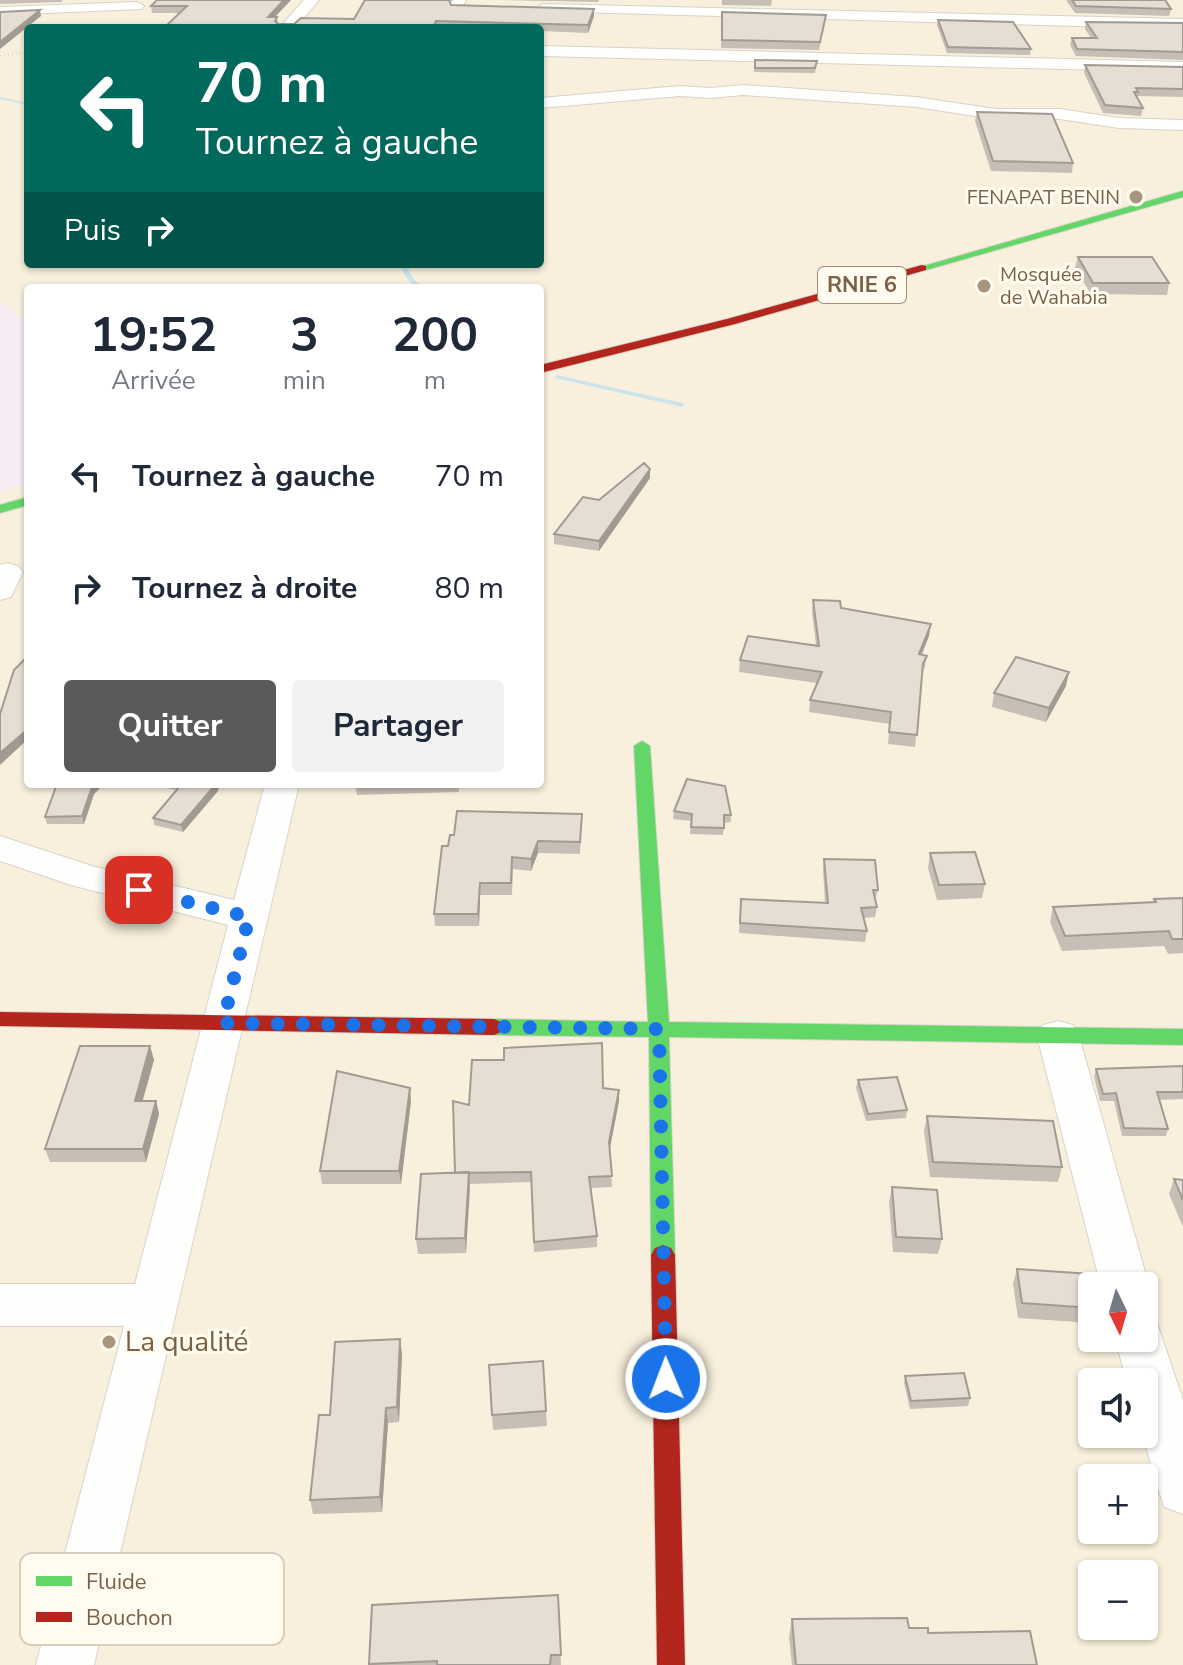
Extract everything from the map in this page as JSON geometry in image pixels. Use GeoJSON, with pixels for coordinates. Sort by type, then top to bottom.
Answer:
{"type":"FeatureCollection","features":[{"type":"Feature","properties":{"kind":"street"},"geometry":{"type":"LineString","coordinates":[[291,24],[312,0]]}},
{"type":"Feature","properties":{"kind":"street"},"geometry":{"type":"LineString","coordinates":[[0,11],[140,3]]}},
{"type":"Feature","properties":{"kind":"street"},"geometry":{"type":"LineString","coordinates":[[120,21],[140,3]]}},
{"type":"Feature","properties":{"kind":"street"},"geometry":{"type":"LineString","coordinates":[[446,24],[462,4]]}},
{"type":"Feature","properties":{"kind":"street"},"geometry":{"type":"LineString","coordinates":[[536,8],[855,29],[1183,67]]}},
{"type":"Feature","properties":{"kind":"street"},"geometry":{"type":"LineString","coordinates":[[544,51],[855,29],[1183,24]]}},
{"type":"Feature","properties":{"kind":"street"},"geometry":{"type":"LineString","coordinates":[[544,103],[680,91],[711,93],[743,90],[916,102],[1007,115],[1060,114],[1119,123],[1183,125]]}},
{"type":"Feature","properties":{"kind":"street","name":"RNIE 6"},"geometry":{"type":"LineString","coordinates":[[544,368],[731,322],[1183,194]]}},
{"type":"Feature","properties":{"kind":"street"},"geometry":{"type":"LineString","coordinates":[[0,509],[24,502]]}},
{"type":"Feature","properties":{"kind":"street"},"geometry":{"type":"LineString","coordinates":[[642,746],[659,1029],[671,1665]]}},
{"type":"Feature","properties":{"kind":"street"},"geometry":{"type":"LineString","coordinates":[[92,1553],[281,788]]}},
{"type":"Feature","properties":{"kind":"street"},"geometry":{"type":"LineString","coordinates":[[0,848],[84,876],[249,917]]}},
{"type":"Feature","properties":{"kind":"street"},"geometry":{"type":"LineString","coordinates":[[0,1019],[1183,1037]]}},
{"type":"Feature","properties":{"kind":"street"},"geometry":{"type":"LineString","coordinates":[[1058,1036],[1121,1272]]}},
{"type":"Feature","properties":{"kind":"street"},"geometry":{"type":"LineString","coordinates":[[0,1305],[153,1305]]}},
{"type":"Feature","properties":{"kind":"street"},"geometry":{"type":"LineString","coordinates":[[1144,1352],[1183,1489]]}},
{"type":"Feature","properties":{"kind":"street"},"geometry":{"type":"LineString","coordinates":[[65,1665],[70,1645]]}},
{"type":"Feature","properties":{"kind":"path"},"geometry":{"type":"LineString","coordinates":[[0,56],[24,53]]}},
{"type":"Feature","properties":{"kind":"shaded area"},"geometry":{"type":"Polygon","coordinates":[[[0,0],[1183,0],[1183,1665],[0,1665],[0,0]]]}},
{"type":"Feature","properties":{"kind":"shaded area"},"geometry":{"type":"Polygon","coordinates":[[[0,302],[24,320],[24,485],[0,492],[0,302]]]}},
{"type":"Feature","properties":{"kind":"building"},"geometry":{"type":"Polygon","coordinates":[[[157,0],[284,0],[268,17],[277,17],[275,21],[278,24],[168,24],[187,6],[151,6],[157,0]]]}},
{"type":"Feature","properties":{"kind":"building"},"geometry":{"type":"Polygon","coordinates":[[[365,0],[449,0],[451,5],[594,9],[588,25],[436,21],[435,24],[294,24],[301,18],[354,19],[365,0]]]}},
{"type":"Feature","properties":{"kind":"building"},"geometry":{"type":"Polygon","coordinates":[[[1072,0],[1165,0],[1171,9],[1076,6],[1072,0]]]}},
{"type":"Feature","properties":{"kind":"building"},"geometry":{"type":"Polygon","coordinates":[[[40,10],[0,42],[0,12],[40,10]]]}},
{"type":"Feature","properties":{"kind":"building"},"geometry":{"type":"Polygon","coordinates":[[[722,12],[826,15],[820,42],[722,40],[722,12]]]}},
{"type":"Feature","properties":{"kind":"building"},"geometry":{"type":"Polygon","coordinates":[[[938,20],[1013,22],[1031,49],[948,47],[938,20]]]}},
{"type":"Feature","properties":{"kind":"building"},"geometry":{"type":"Polygon","coordinates":[[[1086,22],[1183,23],[1183,52],[1077,49],[1072,38],[1097,38],[1086,22]]]}},
{"type":"Feature","properties":{"kind":"building"},"geometry":{"type":"Polygon","coordinates":[[[755,60],[817,61],[815,68],[755,68],[755,60]]]}},
{"type":"Feature","properties":{"kind":"building"},"geometry":{"type":"Polygon","coordinates":[[[1085,65],[1183,67],[1183,89],[1136,88],[1138,92],[1134,92],[1143,108],[1105,105],[1085,65]]]}},
{"type":"Feature","properties":{"kind":"building"},"geometry":{"type":"Polygon","coordinates":[[[977,112],[1052,114],[1073,163],[993,161],[977,112]]]}},
{"type":"Feature","properties":{"kind":"building"},"geometry":{"type":"Polygon","coordinates":[[[1078,257],[1152,257],[1169,283],[1093,283],[1078,257]]]}},
{"type":"Feature","properties":{"kind":"building"},"geometry":{"type":"Polygon","coordinates":[[[644,463],[650,469],[599,541],[554,534],[583,497],[599,500],[644,463]]]}},
{"type":"Feature","properties":{"kind":"building"},"geometry":{"type":"Polygon","coordinates":[[[813,600],[840,601],[841,608],[931,624],[919,654],[927,656],[923,663],[917,735],[889,732],[891,712],[810,700],[822,672],[740,660],[748,636],[819,646],[813,600]]]}},
{"type":"Feature","properties":{"kind":"building"},"geometry":{"type":"Polygon","coordinates":[[[1016,657],[1069,672],[1049,708],[994,693],[1016,657]]]}},
{"type":"Feature","properties":{"kind":"building"},"geometry":{"type":"Polygon","coordinates":[[[24,660],[24,732],[0,753],[0,714],[14,670],[24,660]]]}},
{"type":"Feature","properties":{"kind":"building"},"geometry":{"type":"Polygon","coordinates":[[[687,779],[725,786],[731,815],[724,815],[724,828],[691,827],[692,814],[674,811],[687,779]]]}},
{"type":"Feature","properties":{"kind":"building"},"geometry":{"type":"Polygon","coordinates":[[[56,788],[92,788],[82,816],[45,817],[56,788]]]}},
{"type":"Feature","properties":{"kind":"building"},"geometry":{"type":"Polygon","coordinates":[[[178,788],[213,788],[181,825],[153,818],[178,788]]]}},
{"type":"Feature","properties":{"kind":"building"},"geometry":{"type":"Polygon","coordinates":[[[457,811],[582,814],[580,842],[538,841],[531,859],[512,857],[511,883],[480,883],[478,914],[434,914],[442,846],[448,846],[450,835],[454,835],[457,811]]]}},
{"type":"Feature","properties":{"kind":"building"},"geometry":{"type":"Polygon","coordinates":[[[975,852],[985,884],[939,885],[930,853],[975,852]]]}},
{"type":"Feature","properties":{"kind":"building"},"geometry":{"type":"Polygon","coordinates":[[[824,859],[875,860],[878,890],[873,890],[877,907],[861,908],[867,931],[740,923],[741,899],[828,903],[824,859]]]}},
{"type":"Feature","properties":{"kind":"building"},"geometry":{"type":"Polygon","coordinates":[[[1183,898],[1183,939],[1172,939],[1169,931],[1065,936],[1053,907],[1156,902],[1154,899],[1183,898]]]}},
{"type":"Feature","properties":{"kind":"building"},"geometry":{"type":"Polygon","coordinates":[[[602,1043],[603,1088],[619,1090],[609,1142],[612,1176],[589,1177],[597,1236],[534,1242],[531,1172],[455,1173],[453,1101],[469,1105],[472,1060],[504,1060],[504,1048],[602,1043]]]}},
{"type":"Feature","properties":{"kind":"building"},"geometry":{"type":"Polygon","coordinates":[[[80,1046],[150,1046],[135,1101],[156,1101],[143,1149],[45,1149],[80,1046]]]}},
{"type":"Feature","properties":{"kind":"building"},"geometry":{"type":"Polygon","coordinates":[[[1183,1066],[1183,1092],[1157,1092],[1168,1129],[1124,1128],[1116,1093],[1103,1094],[1096,1069],[1183,1066]]]}},
{"type":"Feature","properties":{"kind":"building"},"geometry":{"type":"Polygon","coordinates":[[[337,1071],[410,1088],[399,1171],[320,1171],[337,1071]]]}},
{"type":"Feature","properties":{"kind":"building"},"geometry":{"type":"Polygon","coordinates":[[[897,1077],[907,1110],[868,1114],[858,1080],[897,1077]]]}},
{"type":"Feature","properties":{"kind":"building"},"geometry":{"type":"Polygon","coordinates":[[[927,1116],[1053,1121],[1062,1167],[933,1162],[927,1116]]]}},
{"type":"Feature","properties":{"kind":"building"},"geometry":{"type":"Polygon","coordinates":[[[469,1172],[465,1238],[416,1239],[421,1174],[469,1172]]]}},
{"type":"Feature","properties":{"kind":"building"},"geometry":{"type":"Polygon","coordinates":[[[1174,1179],[1183,1180],[1183,1200],[1174,1179]]]}},
{"type":"Feature","properties":{"kind":"building"},"geometry":{"type":"Polygon","coordinates":[[[892,1187],[937,1190],[942,1239],[896,1237],[892,1187]]]}},
{"type":"Feature","properties":{"kind":"building"},"geometry":{"type":"Polygon","coordinates":[[[1017,1269],[1078,1273],[1078,1307],[1022,1303],[1017,1269]]]}},
{"type":"Feature","properties":{"kind":"building"},"geometry":{"type":"Polygon","coordinates":[[[400,1339],[397,1407],[386,1408],[380,1497],[310,1500],[319,1415],[330,1415],[335,1342],[400,1339]]]}},
{"type":"Feature","properties":{"kind":"building"},"geometry":{"type":"Polygon","coordinates":[[[543,1361],[546,1411],[492,1415],[489,1365],[543,1361]]]}},
{"type":"Feature","properties":{"kind":"building"},"geometry":{"type":"Polygon","coordinates":[[[964,1373],[970,1398],[911,1401],[905,1376],[964,1373]]]}},
{"type":"Feature","properties":{"kind":"building"},"geometry":{"type":"Polygon","coordinates":[[[558,1595],[561,1655],[551,1655],[550,1665],[437,1665],[437,1661],[369,1664],[372,1605],[558,1595]]]}},
{"type":"Feature","properties":{"kind":"building"},"geometry":{"type":"Polygon","coordinates":[[[907,1618],[909,1628],[928,1628],[928,1633],[1030,1631],[1037,1665],[796,1665],[792,1619],[907,1618]]]}},
{"type":"Feature","properties":{"kind":"waterway"},"geometry":{"type":"LineString","coordinates":[[0,98],[24,103]]}},
{"type":"Feature","properties":{"kind":"waterway"},"geometry":{"type":"LineString","coordinates":[[404,268],[416,284]]}},
{"type":"Feature","properties":{"kind":"waterway"},"geometry":{"type":"LineString","coordinates":[[557,377],[682,405]]}},
{"type":"Feature","properties":{"kind":"traffic: fast"},"geometry":{"type":"LineString","coordinates":[[922,268],[1183,194]]}},
{"type":"Feature","properties":{"kind":"traffic: fast"},"geometry":{"type":"LineString","coordinates":[[0,509],[24,502]]}},
{"type":"Feature","properties":{"kind":"traffic: fast"},"geometry":{"type":"LineString","coordinates":[[642,746],[659,1029],[663,1255]]}},
{"type":"Feature","properties":{"kind":"traffic: fast"},"geometry":{"type":"LineString","coordinates":[[494,1027],[1183,1037]]}},
{"type":"Feature","properties":{"kind":"traffic: jam"},"geometry":{"type":"LineString","coordinates":[[544,368],[731,322],[922,268]]}},
{"type":"Feature","properties":{"kind":"traffic: jam"},"geometry":{"type":"LineString","coordinates":[[0,1019],[494,1027]]}},
{"type":"Feature","properties":{"kind":"traffic: jam"},"geometry":{"type":"LineString","coordinates":[[663,1255],[671,1665]]}},
{"type":"Feature","properties":{"kind":"place","name":"FENAPAT BENIN"},"geometry":{"type":"Point","coordinates":[1136,197]}},
{"type":"Feature","properties":{"kind":"place","name":"Mosquée de Wahabia"},"geometry":{"type":"Point","coordinates":[984,286]}},
{"type":"Feature","properties":{"kind":"place","name":"La qualité"},"geometry":{"type":"Point","coordinates":[109,1342]}},
{"type":"Feature","properties":{"kind":"route"},"geometry":{"type":"LineString","coordinates":[[139,890],[249,917],[223,1023],[659,1029],[666,1379]]}}]}
